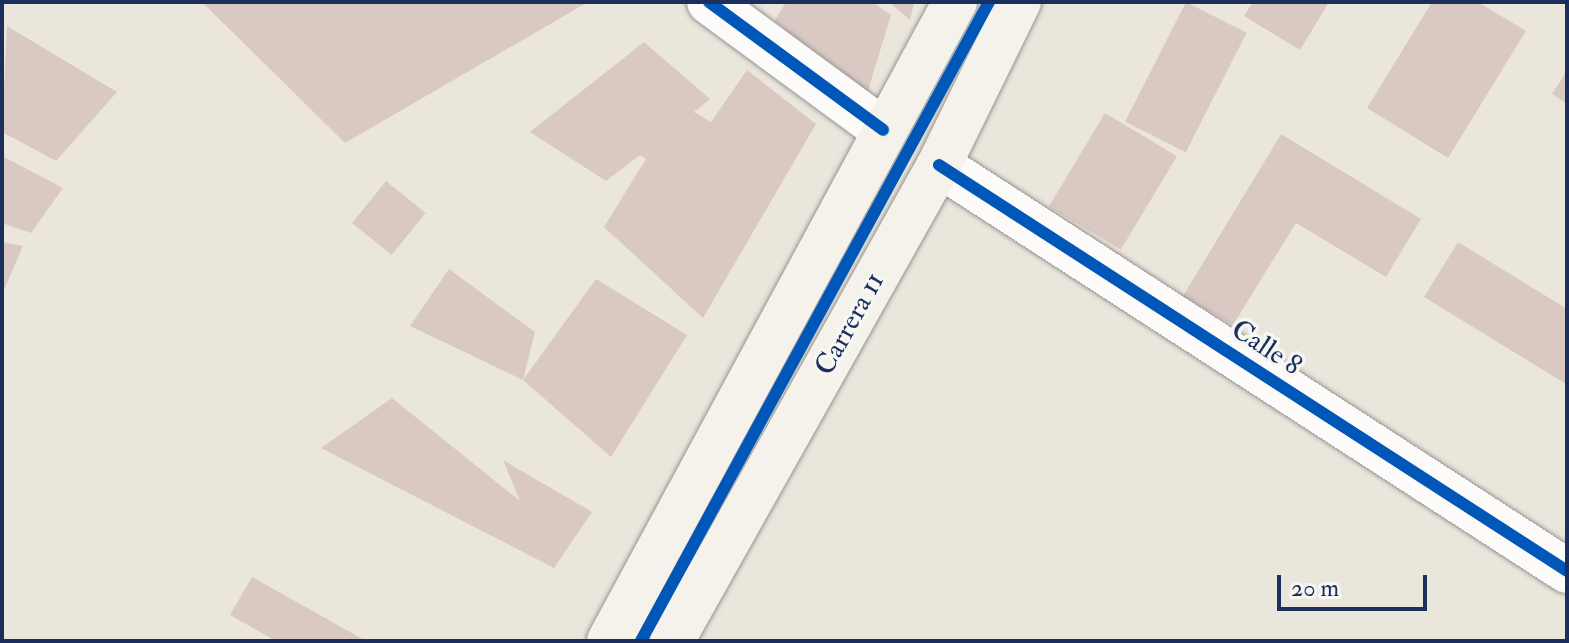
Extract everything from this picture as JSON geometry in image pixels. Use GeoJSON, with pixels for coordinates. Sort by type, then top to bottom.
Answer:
{"type":"FeatureCollection","features":[{"type":"Feature","properties":{"kind":"main road"},"geometry":{"type":"LineString","coordinates":[[609,641],[955,2]]}},
{"type":"Feature","properties":{"kind":"main road","name":"Carrera 11"},"geometry":{"type":"LineString","coordinates":[[685,633],[939,165],[1019,2]]}},
{"type":"Feature","properties":{"kind":"street"},"geometry":{"type":"LineString","coordinates":[[709,2],[883,130]]}},
{"type":"Feature","properties":{"kind":"street","name":"Calle 8"},"geometry":{"type":"LineString","coordinates":[[939,165],[1567,571]]}},
{"type":"Feature","properties":{"kind":"building"},"geometry":{"type":"Polygon","coordinates":[[[202,2],[588,2],[345,143],[202,2]]]}},
{"type":"Feature","properties":{"kind":"building"},"geometry":{"type":"Polygon","coordinates":[[[786,2],[872,2],[891,15],[866,97],[775,21],[786,2]]]}},
{"type":"Feature","properties":{"kind":"building"},"geometry":{"type":"Polygon","coordinates":[[[889,2],[914,2],[910,20],[889,2]]]}},
{"type":"Feature","properties":{"kind":"building"},"geometry":{"type":"Polygon","coordinates":[[[1186,2],[1247,33],[1186,152],[1125,121],[1186,2]]]}},
{"type":"Feature","properties":{"kind":"building"},"geometry":{"type":"Polygon","coordinates":[[[1253,2],[1329,2],[1300,50],[1244,16],[1253,2]]]}},
{"type":"Feature","properties":{"kind":"building"},"geometry":{"type":"Polygon","coordinates":[[[1432,2],[1478,2],[1526,31],[1448,158],[1367,108],[1432,2]]]}},
{"type":"Feature","properties":{"kind":"building"},"geometry":{"type":"Polygon","coordinates":[[[7,26],[117,92],[56,161],[2,132],[7,26]]]}},
{"type":"Feature","properties":{"kind":"building"},"geometry":{"type":"Polygon","coordinates":[[[644,42],[710,99],[694,112],[711,122],[747,70],[816,124],[703,318],[604,227],[646,159],[640,155],[606,181],[530,132],[644,42]]]}},
{"type":"Feature","properties":{"kind":"building"},"geometry":{"type":"Polygon","coordinates":[[[1567,71],[1567,104],[1552,94],[1567,71]]]}},
{"type":"Feature","properties":{"kind":"building"},"geometry":{"type":"Polygon","coordinates":[[[1105,113],[1177,156],[1121,250],[1049,206],[1105,113]]]}},
{"type":"Feature","properties":{"kind":"building"},"geometry":{"type":"Polygon","coordinates":[[[1281,134],[1421,219],[1386,277],[1296,223],[1233,325],[1183,296],[1281,134]]]}},
{"type":"Feature","properties":{"kind":"building"},"geometry":{"type":"Polygon","coordinates":[[[2,156],[63,188],[31,233],[2,223],[2,156]]]}},
{"type":"Feature","properties":{"kind":"building"},"geometry":{"type":"Polygon","coordinates":[[[386,181],[426,213],[392,255],[352,223],[386,181]]]}},
{"type":"Feature","properties":{"kind":"building"},"geometry":{"type":"Polygon","coordinates":[[[2,242],[23,246],[2,294],[2,242]]]}},
{"type":"Feature","properties":{"kind":"building"},"geometry":{"type":"Polygon","coordinates":[[[1458,242],[1567,309],[1566,384],[1424,297],[1458,242]]]}},
{"type":"Feature","properties":{"kind":"building"},"geometry":{"type":"Polygon","coordinates":[[[449,269],[535,332],[523,380],[410,326],[449,269]]]}},
{"type":"Feature","properties":{"kind":"building"},"geometry":{"type":"Polygon","coordinates":[[[596,279],[687,335],[611,457],[523,380],[596,279]]]}},
{"type":"Feature","properties":{"kind":"building"},"geometry":{"type":"Polygon","coordinates":[[[392,398],[520,501],[503,460],[592,512],[554,568],[321,448],[392,398]]]}},
{"type":"Feature","properties":{"kind":"building"},"geometry":{"type":"Polygon","coordinates":[[[252,577],[366,641],[276,641],[230,615],[252,577]]]}},
{"type":"Feature","properties":{"kind":"cycle path"},"geometry":{"type":"LineString","coordinates":[[709,2],[883,130]]}},
{"type":"Feature","properties":{"kind":"cycle path"},"geometry":{"type":"LineString","coordinates":[[641,641],[989,2]]}},
{"type":"Feature","properties":{"kind":"cycle path"},"geometry":{"type":"LineString","coordinates":[[939,165],[1567,571]]}}]}
